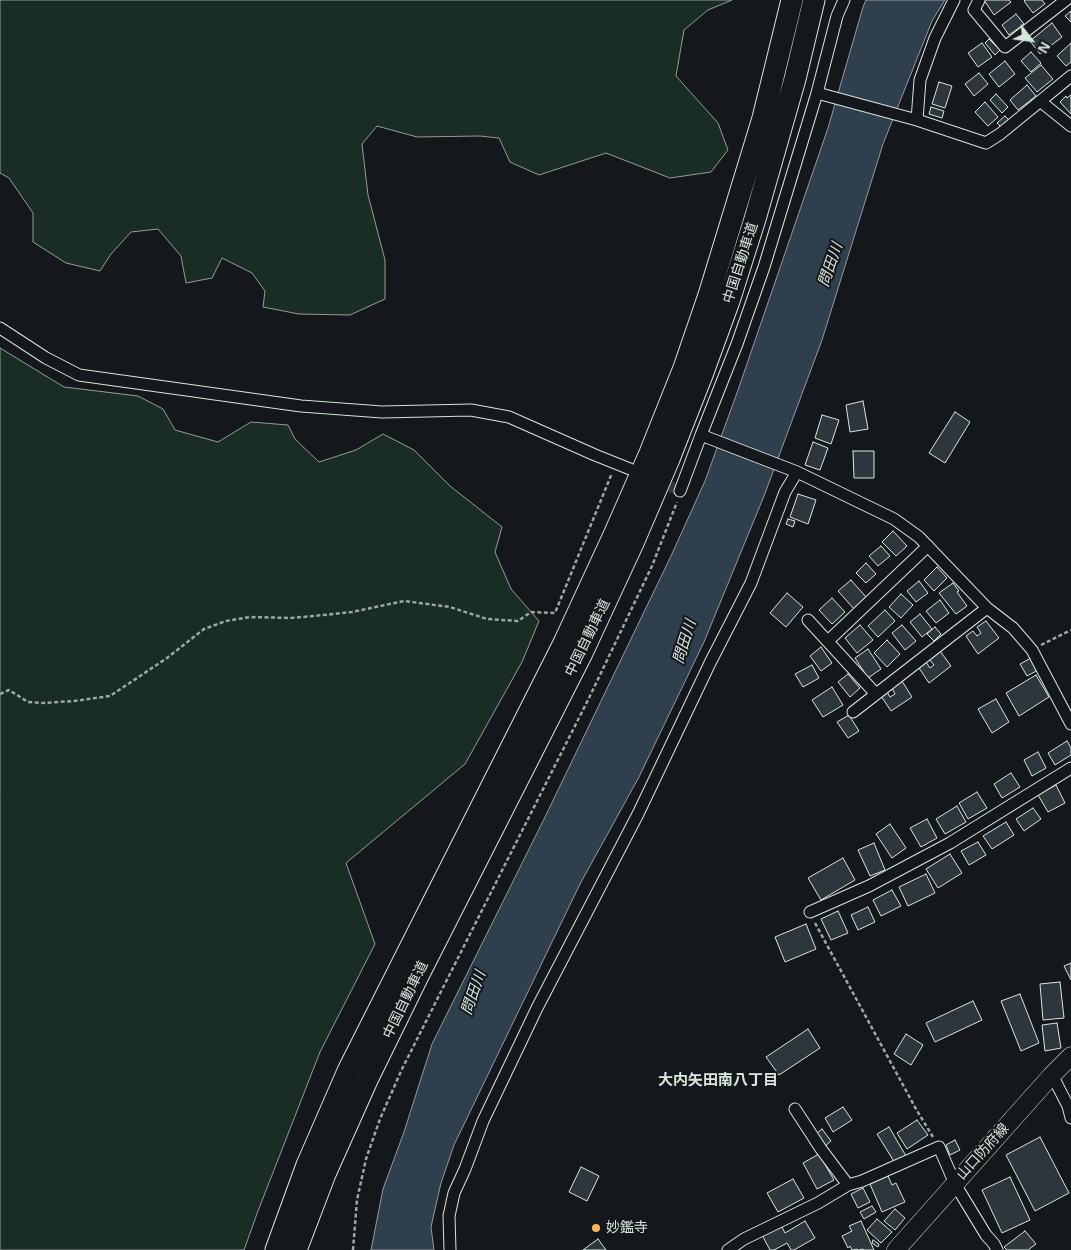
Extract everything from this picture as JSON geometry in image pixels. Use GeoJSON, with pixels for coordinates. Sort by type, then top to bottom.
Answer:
{"type":"FeatureCollection","features":[{"type":"Feature","properties":{"kind":"highway","name":"中国自動車道"},"geometry":{"type":"LineString","coordinates":[[276,1250],[307,1165],[348,1071],[564,643],[650,453],[684,368],[710,295],[764,118],[792,0]]}},
{"type":"Feature","properties":{"kind":"highway","name":"中国自動車道"},"geometry":{"type":"LineString","coordinates":[[296,1250],[325,1174],[367,1080],[577,662],[633,543],[669,459],[709,357],[750,238],[795,79],[814,0]]}},
{"type":"Feature","properties":{"kind":"main road","name":"山口防府線"},"geometry":{"type":"LineString","coordinates":[[896,1250],[1071,1056]]}},
{"type":"Feature","properties":{"kind":"street"},"geometry":{"type":"LineString","coordinates":[[680,490],[737,344],[764,267],[820,94],[837,16],[844,0]]}},
{"type":"Feature","properties":{"kind":"street"},"geometry":{"type":"LineString","coordinates":[[911,119],[920,80],[935,38],[954,0]]}},
{"type":"Feature","properties":{"kind":"street"},"geometry":{"type":"LineString","coordinates":[[979,0],[974,10],[1005,47],[1066,0]]}},
{"type":"Feature","properties":{"kind":"street"},"geometry":{"type":"LineString","coordinates":[[820,94],[911,119],[986,143],[1000,134],[1071,76]]}},
{"type":"Feature","properties":{"kind":"street"},"geometry":{"type":"LineString","coordinates":[[1040,101],[1071,126]]}},
{"type":"Feature","properties":{"kind":"street"},"geometry":{"type":"LineString","coordinates":[[0,328],[46,358],[79,375],[301,406],[382,412],[471,410],[509,417],[630,469]]}},
{"type":"Feature","properties":{"kind":"street"},"geometry":{"type":"LineString","coordinates":[[701,435],[798,472],[894,519],[919,537],[986,608],[1013,628],[1032,650],[1071,724]]}},
{"type":"Feature","properties":{"kind":"street"},"geometry":{"type":"LineString","coordinates":[[450,1250],[449,1216],[454,1193],[483,1121],[537,1008],[638,814],[710,663],[751,583],[785,492],[798,472]]}},
{"type":"Feature","properties":{"kind":"street"},"geometry":{"type":"LineString","coordinates":[[828,641],[928,546]]}},
{"type":"Feature","properties":{"kind":"street"},"geometry":{"type":"LineString","coordinates":[[853,712],[986,608]]}},
{"type":"Feature","properties":{"kind":"street"},"geometry":{"type":"LineString","coordinates":[[808,620],[876,693]]}},
{"type":"Feature","properties":{"kind":"street"},"geometry":{"type":"LineString","coordinates":[[810,912],[869,886],[950,843],[1071,768]]}},
{"type":"Feature","properties":{"kind":"street"},"geometry":{"type":"LineString","coordinates":[[1052,1075],[1068,1106],[1071,1118]]}},
{"type":"Feature","properties":{"kind":"street"},"geometry":{"type":"LineString","coordinates":[[795,1109],[820,1149],[848,1185]]}},
{"type":"Feature","properties":{"kind":"street"},"geometry":{"type":"LineString","coordinates":[[728,1250],[744,1239],[818,1203],[848,1185],[862,1181],[939,1146],[955,1184],[997,1250]]}},
{"type":"Feature","properties":{"kind":"path"},"geometry":{"type":"LineString","coordinates":[[0,694],[9,690],[28,702],[43,703],[110,696],[167,658],[204,629],[226,621],[250,617],[290,618],[314,616],[352,612],[404,601],[450,607],[487,619],[518,621],[531,612],[555,613],[616,463]]}},
{"type":"Feature","properties":{"kind":"path"},"geometry":{"type":"LineString","coordinates":[[353,1250],[357,1200],[366,1159],[380,1119],[402,1069],[652,566],[680,490]]}},
{"type":"Feature","properties":{"kind":"path"},"geometry":{"type":"LineString","coordinates":[[1032,650],[1071,630]]}},
{"type":"Feature","properties":{"kind":"path"},"geometry":{"type":"LineString","coordinates":[[810,912],[916,1109],[939,1146]]}},
{"type":"Feature","properties":{"kind":"green space"},"geometry":{"type":"Polygon","coordinates":[[[0,0],[732,0],[708,10],[684,30],[676,76],[718,123],[728,150],[711,172],[670,178],[606,153],[539,175],[510,162],[499,138],[480,136],[417,137],[377,126],[362,144],[368,195],[385,260],[385,299],[350,315],[299,314],[263,307],[265,291],[252,273],[222,258],[212,278],[186,283],[181,256],[158,229],[131,232],[111,254],[100,271],[66,263],[33,242],[33,213],[9,178],[0,173],[0,0]]]}},
{"type":"Feature","properties":{"kind":"green space"},"geometry":{"type":"Polygon","coordinates":[[[0,348],[64,387],[138,396],[163,409],[175,430],[218,442],[251,422],[288,425],[295,439],[319,462],[356,450],[383,434],[414,450],[450,486],[502,527],[495,552],[511,589],[539,621],[522,662],[465,764],[346,863],[375,944],[320,1052],[244,1250],[0,1250],[0,348]]]}},
{"type":"Feature","properties":{"kind":"water","name":"問田川"},"geometry":{"type":"Polygon","coordinates":[[[866,0],[945,0],[932,21],[883,144],[822,340],[764,496],[704,642],[639,777],[580,884],[454,1145],[441,1183],[431,1227],[434,1250],[371,1250],[383,1189],[404,1132],[432,1044],[545,817],[671,556],[705,481],[828,128],[866,0]]]}},
{"type":"Feature","properties":{"kind":"building"},"geometry":{"type":"Polygon","coordinates":[[[984,0],[1009,0],[1011,2],[994,15],[984,0]]]}},
{"type":"Feature","properties":{"kind":"building"},"geometry":{"type":"Polygon","coordinates":[[[1025,0],[1042,0],[1045,4],[1033,13],[1025,0]]]}},
{"type":"Feature","properties":{"kind":"building"},"geometry":{"type":"Polygon","coordinates":[[[1071,11],[1071,22],[1065,16],[1071,11]]]}},
{"type":"Feature","properties":{"kind":"building"},"geometry":{"type":"Polygon","coordinates":[[[1016,14],[1024,24],[1009,35],[1002,25],[1016,14]]]}},
{"type":"Feature","properties":{"kind":"building"},"geometry":{"type":"Polygon","coordinates":[[[1052,23],[1062,37],[1040,54],[1030,41],[1052,23]]]}},
{"type":"Feature","properties":{"kind":"building"},"geometry":{"type":"Polygon","coordinates":[[[989,39],[1000,50],[995,55],[985,43],[989,39]]]}},
{"type":"Feature","properties":{"kind":"building"},"geometry":{"type":"Polygon","coordinates":[[[982,43],[992,57],[978,67],[968,53],[982,43]]]}},
{"type":"Feature","properties":{"kind":"building"},"geometry":{"type":"Polygon","coordinates":[[[1071,43],[1071,62],[1066,66],[1057,56],[1071,43]]]}},
{"type":"Feature","properties":{"kind":"building"},"geometry":{"type":"Polygon","coordinates":[[[1031,52],[1041,63],[1031,72],[1021,61],[1031,52]]]}},
{"type":"Feature","properties":{"kind":"building"},"geometry":{"type":"Polygon","coordinates":[[[1005,61],[1015,74],[999,87],[989,74],[1005,61]]]}},
{"type":"Feature","properties":{"kind":"building"},"geometry":{"type":"Polygon","coordinates":[[[1041,65],[1053,79],[1037,92],[1025,78],[1041,65]]]}},
{"type":"Feature","properties":{"kind":"building"},"geometry":{"type":"Polygon","coordinates":[[[979,73],[988,84],[974,96],[965,84],[979,73]]]}},
{"type":"Feature","properties":{"kind":"building"},"geometry":{"type":"Polygon","coordinates":[[[939,82],[952,86],[945,108],[932,104],[939,82]]]}},
{"type":"Feature","properties":{"kind":"building"},"geometry":{"type":"Polygon","coordinates":[[[1027,85],[1036,96],[1018,110],[1010,100],[1027,85]]]}},
{"type":"Feature","properties":{"kind":"building"},"geometry":{"type":"Polygon","coordinates":[[[996,94],[1008,107],[1002,113],[990,100],[996,94]]]}},
{"type":"Feature","properties":{"kind":"building"},"geometry":{"type":"Polygon","coordinates":[[[1071,95],[1071,114],[1060,102],[1066,96],[1067,98],[1071,95]]]}},
{"type":"Feature","properties":{"kind":"building"},"geometry":{"type":"Polygon","coordinates":[[[985,102],[998,117],[988,126],[975,112],[985,102]]]}},
{"type":"Feature","properties":{"kind":"building"},"geometry":{"type":"Polygon","coordinates":[[[931,107],[944,111],[942,118],[929,114],[931,107]]]}},
{"type":"Feature","properties":{"kind":"building"},"geometry":{"type":"Polygon","coordinates":[[[1005,116],[1009,120],[1001,127],[997,123],[1005,116]]]}},
{"type":"Feature","properties":{"kind":"building"},"geometry":{"type":"Polygon","coordinates":[[[863,401],[868,429],[850,432],[846,405],[863,401]]]}},
{"type":"Feature","properties":{"kind":"building"},"geometry":{"type":"Polygon","coordinates":[[[955,412],[970,422],[945,463],[929,453],[955,412]]]}},
{"type":"Feature","properties":{"kind":"building"},"geometry":{"type":"Polygon","coordinates":[[[822,415],[839,420],[831,444],[815,438],[822,415]]]}},
{"type":"Feature","properties":{"kind":"building"},"geometry":{"type":"Polygon","coordinates":[[[813,442],[828,448],[820,470],[805,465],[813,442]]]}},
{"type":"Feature","properties":{"kind":"building"},"geometry":{"type":"Polygon","coordinates":[[[853,451],[874,451],[874,478],[854,478],[853,451]]]}},
{"type":"Feature","properties":{"kind":"building"},"geometry":{"type":"Polygon","coordinates":[[[798,494],[816,500],[808,524],[790,517],[798,494]]]}},
{"type":"Feature","properties":{"kind":"building"},"geometry":{"type":"Polygon","coordinates":[[[788,519],[795,521],[793,527],[786,524],[788,519]]]}},
{"type":"Feature","properties":{"kind":"building"},"geometry":{"type":"Polygon","coordinates":[[[893,531],[907,546],[896,556],[882,542],[893,531]]]}},
{"type":"Feature","properties":{"kind":"building"},"geometry":{"type":"Polygon","coordinates":[[[881,546],[890,556],[878,566],[869,556],[881,546]]]}},
{"type":"Feature","properties":{"kind":"building"},"geometry":{"type":"Polygon","coordinates":[[[866,563],[876,574],[866,583],[856,573],[866,563]]]}},
{"type":"Feature","properties":{"kind":"building"},"geometry":{"type":"Polygon","coordinates":[[[937,567],[947,578],[934,591],[924,580],[937,567]]]}},
{"type":"Feature","properties":{"kind":"building"},"geometry":{"type":"Polygon","coordinates":[[[851,580],[866,597],[854,609],[838,591],[851,580]]]}},
{"type":"Feature","properties":{"kind":"building"},"geometry":{"type":"Polygon","coordinates":[[[919,581],[928,593],[916,602],[907,591],[919,581]]]}},
{"type":"Feature","properties":{"kind":"building"},"geometry":{"type":"Polygon","coordinates":[[[953,583],[967,606],[956,614],[939,593],[953,583]]]}},
{"type":"Feature","properties":{"kind":"building"},"geometry":{"type":"Polygon","coordinates":[[[787,593],[803,607],[786,627],[770,613],[787,593]]]}},
{"type":"Feature","properties":{"kind":"building"},"geometry":{"type":"Polygon","coordinates":[[[901,594],[913,605],[901,618],[889,607],[901,594]]]}},
{"type":"Feature","properties":{"kind":"building"},"geometry":{"type":"Polygon","coordinates":[[[832,598],[845,612],[832,624],[819,610],[832,598]]]}},
{"type":"Feature","properties":{"kind":"building"},"geometry":{"type":"Polygon","coordinates":[[[940,600],[949,613],[936,623],[926,611],[940,600]]]}},
{"type":"Feature","properties":{"kind":"building"},"geometry":{"type":"Polygon","coordinates":[[[885,610],[895,621],[878,637],[868,626],[885,610]]]}},
{"type":"Feature","properties":{"kind":"building"},"geometry":{"type":"Polygon","coordinates":[[[920,614],[932,629],[922,637],[910,622],[920,614]]]}},
{"type":"Feature","properties":{"kind":"building"},"geometry":{"type":"Polygon","coordinates":[[[986,621],[999,638],[978,654],[966,636],[973,631],[977,636],[981,633],[977,627],[986,621]]]}},
{"type":"Feature","properties":{"kind":"building"},"geometry":{"type":"Polygon","coordinates":[[[860,625],[873,640],[857,653],[845,638],[860,625]]]}},
{"type":"Feature","properties":{"kind":"building"},"geometry":{"type":"Polygon","coordinates":[[[902,625],[916,641],[905,650],[892,633],[902,625]]]}},
{"type":"Feature","properties":{"kind":"building"},"geometry":{"type":"Polygon","coordinates":[[[935,627],[941,634],[934,641],[927,634],[935,627]]]}},
{"type":"Feature","properties":{"kind":"building"},"geometry":{"type":"Polygon","coordinates":[[[887,640],[900,654],[887,667],[874,653],[887,640]]]}},
{"type":"Feature","properties":{"kind":"building"},"geometry":{"type":"Polygon","coordinates":[[[821,647],[832,663],[821,671],[810,656],[821,647]]]}},
{"type":"Feature","properties":{"kind":"building"},"geometry":{"type":"Polygon","coordinates":[[[868,649],[881,669],[868,678],[855,658],[868,649]]]}},
{"type":"Feature","properties":{"kind":"building"},"geometry":{"type":"Polygon","coordinates":[[[940,651],[951,666],[929,683],[919,668],[926,662],[930,668],[934,665],[929,659],[940,651]]]}},
{"type":"Feature","properties":{"kind":"building"},"geometry":{"type":"Polygon","coordinates":[[[1031,658],[1038,670],[1027,676],[1020,664],[1031,658]]]}},
{"type":"Feature","properties":{"kind":"building"},"geometry":{"type":"Polygon","coordinates":[[[812,665],[819,678],[803,687],[795,674],[812,665]]]}},
{"type":"Feature","properties":{"kind":"building"},"geometry":{"type":"Polygon","coordinates":[[[848,674],[860,688],[850,697],[838,682],[848,674]]]}},
{"type":"Feature","properties":{"kind":"building"},"geometry":{"type":"Polygon","coordinates":[[[1036,675],[1049,697],[1019,716],[1006,693],[1036,675]]]}},
{"type":"Feature","properties":{"kind":"building"},"geometry":{"type":"Polygon","coordinates":[[[902,681],[912,697],[891,711],[881,696],[887,692],[890,697],[895,694],[892,688],[902,681]]]}},
{"type":"Feature","properties":{"kind":"building"},"geometry":{"type":"Polygon","coordinates":[[[832,687],[843,705],[823,717],[812,700],[832,687]]]}},
{"type":"Feature","properties":{"kind":"building"},"geometry":{"type":"Polygon","coordinates":[[[996,699],[1009,722],[992,733],[978,709],[996,699]]]}},
{"type":"Feature","properties":{"kind":"building"},"geometry":{"type":"Polygon","coordinates":[[[849,715],[859,731],[848,738],[837,722],[849,715]]]}},
{"type":"Feature","properties":{"kind":"building"},"geometry":{"type":"Polygon","coordinates":[[[1067,741],[1071,748],[1071,755],[1055,765],[1048,753],[1067,741]]]}},
{"type":"Feature","properties":{"kind":"building"},"geometry":{"type":"Polygon","coordinates":[[[1038,752],[1046,768],[1032,776],[1024,760],[1038,752]]]}},
{"type":"Feature","properties":{"kind":"building"},"geometry":{"type":"Polygon","coordinates":[[[1011,773],[1020,787],[1002,798],[994,784],[1011,773]]]}},
{"type":"Feature","properties":{"kind":"building"},"geometry":{"type":"Polygon","coordinates":[[[1056,785],[1065,803],[1048,812],[1038,795],[1056,785]]]}},
{"type":"Feature","properties":{"kind":"building"},"geometry":{"type":"Polygon","coordinates":[[[977,792],[987,808],[968,819],[959,803],[977,792]]]}},
{"type":"Feature","properties":{"kind":"building"},"geometry":{"type":"Polygon","coordinates":[[[957,806],[966,822],[945,834],[936,819],[957,806]]]}},
{"type":"Feature","properties":{"kind":"building"},"geometry":{"type":"Polygon","coordinates":[[[1033,808],[1041,819],[1024,831],[1016,819],[1033,808]]]}},
{"type":"Feature","properties":{"kind":"building"},"geometry":{"type":"Polygon","coordinates":[[[927,819],[937,838],[921,847],[910,828],[927,819]]]}},
{"type":"Feature","properties":{"kind":"building"},"geometry":{"type":"Polygon","coordinates":[[[1006,822],[1014,835],[992,849],[983,836],[1006,822]]]}},
{"type":"Feature","properties":{"kind":"building"},"geometry":{"type":"Polygon","coordinates":[[[890,824],[906,848],[892,858],[876,834],[890,824]]]}},
{"type":"Feature","properties":{"kind":"building"},"geometry":{"type":"Polygon","coordinates":[[[978,842],[986,855],[969,865],[961,851],[978,842]]]}},
{"type":"Feature","properties":{"kind":"building"},"geometry":{"type":"Polygon","coordinates":[[[874,843],[885,870],[870,876],[858,850],[874,843]]]}},
{"type":"Feature","properties":{"kind":"building"},"geometry":{"type":"Polygon","coordinates":[[[950,854],[962,873],[938,888],[926,869],[950,854]]]}},
{"type":"Feature","properties":{"kind":"building"},"geometry":{"type":"Polygon","coordinates":[[[843,858],[855,880],[821,900],[808,878],[843,858]]]}},
{"type":"Feature","properties":{"kind":"building"},"geometry":{"type":"Polygon","coordinates":[[[926,874],[935,893],[908,906],[899,887],[926,874]]]}},
{"type":"Feature","properties":{"kind":"building"},"geometry":{"type":"Polygon","coordinates":[[[892,890],[901,906],[881,916],[873,900],[892,890]]]}},
{"type":"Feature","properties":{"kind":"building"},"geometry":{"type":"Polygon","coordinates":[[[868,907],[875,922],[858,930],[851,915],[868,907]]]}},
{"type":"Feature","properties":{"kind":"building"},"geometry":{"type":"Polygon","coordinates":[[[838,911],[848,933],[831,940],[821,919],[838,911]]]}},
{"type":"Feature","properties":{"kind":"building"},"geometry":{"type":"Polygon","coordinates":[[[806,924],[816,949],[785,962],[775,937],[806,924]]]}},
{"type":"Feature","properties":{"kind":"building"},"geometry":{"type":"Polygon","coordinates":[[[1071,963],[1071,980],[1064,966],[1071,963]]]}},
{"type":"Feature","properties":{"kind":"building"},"geometry":{"type":"Polygon","coordinates":[[[1060,982],[1064,1018],[1043,1020],[1040,984],[1060,982]]]}},
{"type":"Feature","properties":{"kind":"building"},"geometry":{"type":"Polygon","coordinates":[[[1020,994],[1039,1043],[1021,1051],[1001,1001],[1020,994]]]}},
{"type":"Feature","properties":{"kind":"building"},"geometry":{"type":"Polygon","coordinates":[[[973,1001],[982,1020],[935,1042],[926,1023],[973,1001]]]}},
{"type":"Feature","properties":{"kind":"building"},"geometry":{"type":"Polygon","coordinates":[[[1057,1023],[1061,1048],[1045,1051],[1042,1025],[1057,1023]]]}},
{"type":"Feature","properties":{"kind":"building"},"geometry":{"type":"Polygon","coordinates":[[[808,1029],[820,1048],[779,1075],[766,1057],[808,1029]]]}},
{"type":"Feature","properties":{"kind":"building"},"geometry":{"type":"Polygon","coordinates":[[[906,1034],[923,1045],[911,1065],[894,1054],[906,1034]]]}},
{"type":"Feature","properties":{"kind":"building"},"geometry":{"type":"Polygon","coordinates":[[[843,1107],[852,1120],[833,1132],[825,1118],[843,1107]]]}},
{"type":"Feature","properties":{"kind":"building"},"geometry":{"type":"Polygon","coordinates":[[[917,1120],[928,1135],[907,1149],[897,1133],[917,1120]]]}},
{"type":"Feature","properties":{"kind":"building"},"geometry":{"type":"Polygon","coordinates":[[[889,1127],[906,1156],[895,1163],[877,1134],[889,1127]]]}},
{"type":"Feature","properties":{"kind":"building"},"geometry":{"type":"Polygon","coordinates":[[[822,1129],[831,1141],[825,1146],[816,1134],[822,1129]]]}},
{"type":"Feature","properties":{"kind":"building"},"geometry":{"type":"Polygon","coordinates":[[[1040,1137],[1069,1193],[1035,1211],[1006,1155],[1040,1137]]]}},
{"type":"Feature","properties":{"kind":"building"},"geometry":{"type":"Polygon","coordinates":[[[955,1140],[960,1150],[950,1155],[946,1145],[955,1140]]]}},
{"type":"Feature","properties":{"kind":"building"},"geometry":{"type":"Polygon","coordinates":[[[819,1154],[834,1180],[817,1189],[803,1163],[819,1154]]]}},
{"type":"Feature","properties":{"kind":"building"},"geometry":{"type":"Polygon","coordinates":[[[581,1167],[599,1176],[587,1201],[569,1192],[581,1167]]]}},
{"type":"Feature","properties":{"kind":"building"},"geometry":{"type":"Polygon","coordinates":[[[888,1176],[892,1185],[896,1183],[905,1202],[882,1212],[870,1184],[888,1176]]]}},
{"type":"Feature","properties":{"kind":"building"},"geometry":{"type":"Polygon","coordinates":[[[1010,1177],[1030,1220],[1002,1233],[982,1190],[1010,1177]]]}},
{"type":"Feature","properties":{"kind":"building"},"geometry":{"type":"Polygon","coordinates":[[[793,1179],[804,1198],[778,1212],[767,1193],[793,1179]]]}},
{"type":"Feature","properties":{"kind":"building"},"geometry":{"type":"Polygon","coordinates":[[[863,1188],[870,1202],[858,1208],[851,1194],[863,1188]]]}},
{"type":"Feature","properties":{"kind":"building"},"geometry":{"type":"Polygon","coordinates":[[[872,1206],[876,1212],[864,1219],[860,1212],[872,1206]]]}},
{"type":"Feature","properties":{"kind":"building"},"geometry":{"type":"Polygon","coordinates":[[[895,1209],[905,1218],[895,1230],[884,1221],[895,1209]]]}},
{"type":"Feature","properties":{"kind":"building"},"geometry":{"type":"Polygon","coordinates":[[[877,1219],[892,1232],[881,1243],[867,1230],[877,1219]]]}},
{"type":"Feature","properties":{"kind":"building"},"geometry":{"type":"Polygon","coordinates":[[[805,1221],[815,1238],[794,1250],[791,1250],[787,1243],[774,1250],[770,1250],[762,1235],[781,1225],[785,1233],[805,1221]]]}},
{"type":"Feature","properties":{"kind":"building"},"geometry":{"type":"Polygon","coordinates":[[[861,1221],[874,1250],[852,1250],[850,1246],[848,1248],[842,1236],[852,1231],[849,1226],[861,1221]]]}},
{"type":"Feature","properties":{"kind":"building"},"geometry":{"type":"Polygon","coordinates":[[[1025,1231],[1036,1244],[1028,1250],[1007,1250],[1004,1247],[1025,1231]]]}},
{"type":"Feature","properties":{"kind":"building"},"geometry":{"type":"Polygon","coordinates":[[[598,1239],[606,1250],[583,1250],[598,1239]]]}},
{"type":"Feature","properties":{"kind":"building"},"geometry":{"type":"Polygon","coordinates":[[[873,1240],[879,1244],[878,1247],[872,1243],[873,1240]]]}},
{"type":"Feature","properties":{"kind":"tunnel"},"geometry":{"type":"LineString","coordinates":[[655,480],[680,491]]}},
{"type":"Feature","properties":{"kind":"place","name":"妙鑑寺"},"geometry":{"type":"Point","coordinates":[596,1228]}},
{"type":"Feature","properties":{"kind":"district","name":"大内矢田南八丁目"},"geometry":{"type":"Point","coordinates":[718,1081]}}]}
